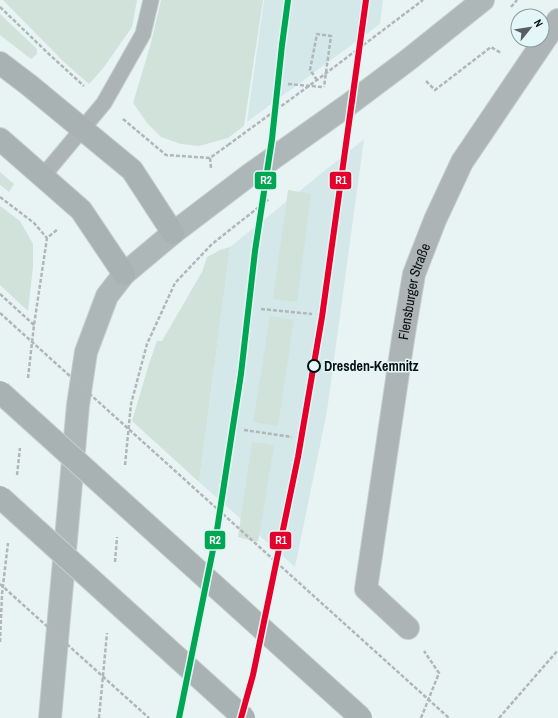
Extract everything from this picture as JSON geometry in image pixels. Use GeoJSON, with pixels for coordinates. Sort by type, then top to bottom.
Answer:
{"type":"FeatureCollection","features":[{"type":"Feature","properties":{"kind":"highway"},"geometry":{"type":"LineString","coordinates":[[0,63],[132,170],[173,233]]}},
{"type":"Feature","properties":{"kind":"highway"},"geometry":{"type":"LineString","coordinates":[[0,139],[81,210],[124,274]]}},
{"type":"Feature","properties":{"kind":"highway"},"geometry":{"type":"LineString","coordinates":[[0,392],[361,718]]}},
{"type":"Feature","properties":{"kind":"highway"},"geometry":{"type":"LineString","coordinates":[[0,497],[244,718]]}},
{"type":"Feature","properties":{"kind":"main road"},"geometry":{"type":"LineString","coordinates":[[50,718],[78,404],[86,352],[107,296],[124,274],[173,233],[226,192],[366,92],[482,1]]}},
{"type":"Feature","properties":{"kind":"street","name":"Flensburger Straße"},"geometry":{"type":"LineString","coordinates":[[408,628],[366,589],[414,274],[435,220],[462,162],[558,20]]}},
{"type":"Feature","properties":{"kind":"lane"},"geometry":{"type":"LineString","coordinates":[[43,176],[104,103],[144,34],[151,0]]}},
{"type":"Feature","properties":{"kind":"path"},"geometry":{"type":"LineString","coordinates":[[0,7],[51,56],[166,155],[210,158],[423,0]]}},
{"type":"Feature","properties":{"kind":"path"},"geometry":{"type":"LineString","coordinates":[[317,80],[310,70],[317,34],[331,36],[325,82]]}},
{"type":"Feature","properties":{"kind":"path"},"geometry":{"type":"LineString","coordinates":[[425,79],[435,90],[491,47]]}},
{"type":"Feature","properties":{"kind":"path"},"geometry":{"type":"LineString","coordinates":[[288,84],[330,88]]}},
{"type":"Feature","properties":{"kind":"path"},"geometry":{"type":"LineString","coordinates":[[0,197],[34,223],[47,238],[34,325],[28,381]]}},
{"type":"Feature","properties":{"kind":"path"},"geometry":{"type":"LineString","coordinates":[[124,467],[131,404],[147,344],[175,283],[212,244],[228,230]]}},
{"type":"Feature","properties":{"kind":"path"},"geometry":{"type":"LineString","coordinates":[[0,294],[34,325]]}},
{"type":"Feature","properties":{"kind":"path"},"geometry":{"type":"LineString","coordinates":[[261,309],[312,314]]}},
{"type":"Feature","properties":{"kind":"path"},"geometry":{"type":"LineString","coordinates":[[0,313],[449,718]]}},
{"type":"Feature","properties":{"kind":"path"},"geometry":{"type":"LineString","coordinates":[[244,430],[292,437]]}},
{"type":"Feature","properties":{"kind":"path"},"geometry":{"type":"LineString","coordinates":[[16,476],[20,444]]}},
{"type":"Feature","properties":{"kind":"path"},"geometry":{"type":"LineString","coordinates":[[114,569],[118,530]]}},
{"type":"Feature","properties":{"kind":"path"},"geometry":{"type":"LineString","coordinates":[[0,642],[1,594],[9,539]]}},
{"type":"Feature","properties":{"kind":"path"},"geometry":{"type":"LineString","coordinates":[[0,584],[149,718]]}},
{"type":"Feature","properties":{"kind":"path"},"geometry":{"type":"LineString","coordinates":[[408,628],[439,673],[421,718]]}},
{"type":"Feature","properties":{"kind":"path"},"geometry":{"type":"LineString","coordinates":[[99,718],[107,632]]}},
{"type":"Feature","properties":{"kind":"path"},"geometry":{"type":"LineString","coordinates":[[499,718],[558,650]]}},
{"type":"Feature","properties":{"kind":"shaded area"},"geometry":{"type":"Polygon","coordinates":[[[3,0],[137,0],[132,27],[104,67],[89,84],[64,62],[3,0]]]}},
{"type":"Feature","properties":{"kind":"shaded area"},"geometry":{"type":"Polygon","coordinates":[[[161,0],[263,0],[244,126],[228,138],[199,146],[181,144],[161,137],[148,124],[133,103],[151,43],[161,0]]]}},
{"type":"Feature","properties":{"kind":"shaded area"},"geometry":{"type":"Polygon","coordinates":[[[264,0],[383,0],[380,24],[247,122],[264,0]]]}},
{"type":"Feature","properties":{"kind":"shaded area"},"geometry":{"type":"Polygon","coordinates":[[[0,14],[37,49],[37,54],[31,59],[0,35],[0,14]]]}},
{"type":"Feature","properties":{"kind":"shaded area"},"geometry":{"type":"Polygon","coordinates":[[[364,139],[327,411],[295,567],[199,482],[230,247],[364,139]]]}},
{"type":"Feature","properties":{"kind":"shaded area"},"geometry":{"type":"Polygon","coordinates":[[[0,172],[14,184],[9,192],[0,185],[0,172]]]}},
{"type":"Feature","properties":{"kind":"shaded area"},"geometry":{"type":"Polygon","coordinates":[[[288,190],[311,194],[297,302],[273,299],[288,190]]]}},
{"type":"Feature","properties":{"kind":"shaded area"},"geometry":{"type":"Polygon","coordinates":[[[0,206],[20,221],[33,244],[33,267],[28,311],[0,285],[0,206]]]}},
{"type":"Feature","properties":{"kind":"shaded area"},"geometry":{"type":"Polygon","coordinates":[[[230,247],[199,482],[132,421],[157,341],[162,341],[202,272],[207,257],[220,250],[230,247]]]}},
{"type":"Feature","properties":{"kind":"shaded area"},"geometry":{"type":"Polygon","coordinates":[[[270,316],[294,320],[278,426],[253,422],[270,316]]]}},
{"type":"Feature","properties":{"kind":"shaded area"},"geometry":{"type":"Polygon","coordinates":[[[252,442],[274,445],[258,542],[238,537],[252,442]]]}},
{"type":"Feature","properties":{"kind":"transit line","name":"R2"},"geometry":{"type":"LineString","coordinates":[[179,718],[217,530],[241,374],[255,251],[272,139],[288,0]]}},
{"type":"Feature","properties":{"kind":"transit line","name":"R1"},"geometry":{"type":"LineString","coordinates":[[241,718],[253,675],[298,457],[322,317],[366,0]]}},
{"type":"Feature","properties":{"kind":"place","name":"Dresden-Kemnitz"},"geometry":{"type":"Point","coordinates":[314,366]}}]}
